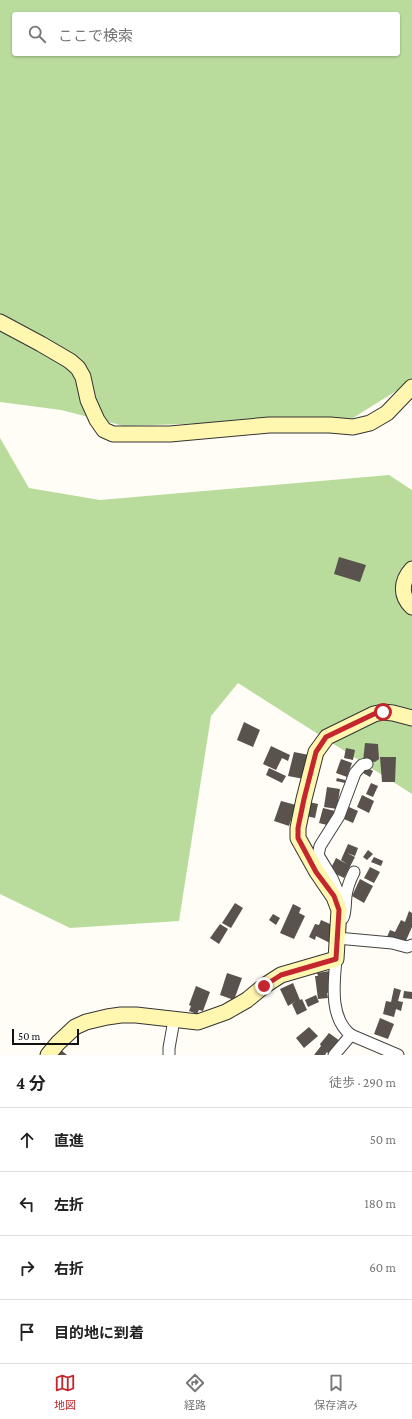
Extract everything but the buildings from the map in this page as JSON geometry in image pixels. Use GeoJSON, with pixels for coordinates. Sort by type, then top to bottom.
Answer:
{"type":"FeatureCollection","features":[{"type":"Feature","properties":{"kind":"street"},"geometry":{"type":"LineString","coordinates":[[0,322],[64,358],[78,368],[83,377],[88,400],[97,420],[104,430],[113,434],[170,434],[269,425],[330,425],[353,427],[370,423],[387,413],[412,387]]}},
{"type":"Feature","properties":{"kind":"street"},"geometry":{"type":"LineString","coordinates":[[412,570],[408,574],[403,584],[403,593],[407,603],[412,607]]}},
{"type":"Feature","properties":{"kind":"street"},"geometry":{"type":"LineString","coordinates":[[398,1055],[351,1035],[339,1022],[335,1007],[338,908],[334,896],[316,872],[298,838],[298,828],[316,752],[326,737],[374,714],[383,712],[412,718]]}},
{"type":"Feature","properties":{"kind":"street"},"geometry":{"type":"LineString","coordinates":[[338,908],[342,900],[332,878],[318,855],[320,846],[338,816],[355,772],[362,765],[367,764]]}},
{"type":"Feature","properties":{"kind":"street"},"geometry":{"type":"LineString","coordinates":[[338,933],[345,914],[349,881],[354,872]]}},
{"type":"Feature","properties":{"kind":"street"},"geometry":{"type":"LineString","coordinates":[[338,933],[407,947],[412,945]]}},
{"type":"Feature","properties":{"kind":"street"},"geometry":{"type":"LineString","coordinates":[[48,1055],[75,1027],[86,1022],[107,1016],[136,1015],[198,1022],[226,1012],[247,1000],[264,986],[281,975],[336,959]]}},
{"type":"Feature","properties":{"kind":"street"},"geometry":{"type":"LineString","coordinates":[[169,1055],[174,1020]]}},
{"type":"Feature","properties":{"kind":"street"},"geometry":{"type":"LineString","coordinates":[[334,1055],[351,1035]]}},
{"type":"Feature","properties":{"kind":"green space"},"geometry":{"type":"Polygon","coordinates":[[[0,0],[412,0],[412,381],[353,418],[124,426],[61,410],[0,402],[0,0]]]}},
{"type":"Feature","properties":{"kind":"green space"},"geometry":{"type":"Polygon","coordinates":[[[0,438],[29,488],[100,500],[389,475],[412,490],[412,794],[238,683],[211,716],[179,921],[70,928],[0,894],[0,438]]]}},
{"type":"Feature","properties":{"kind":"route"},"geometry":{"type":"LineString","coordinates":[[264,986],[281,975],[336,959],[339,910],[334,896],[316,872],[298,838],[298,828],[316,752],[326,737],[374,714],[383,712]]}}]}
